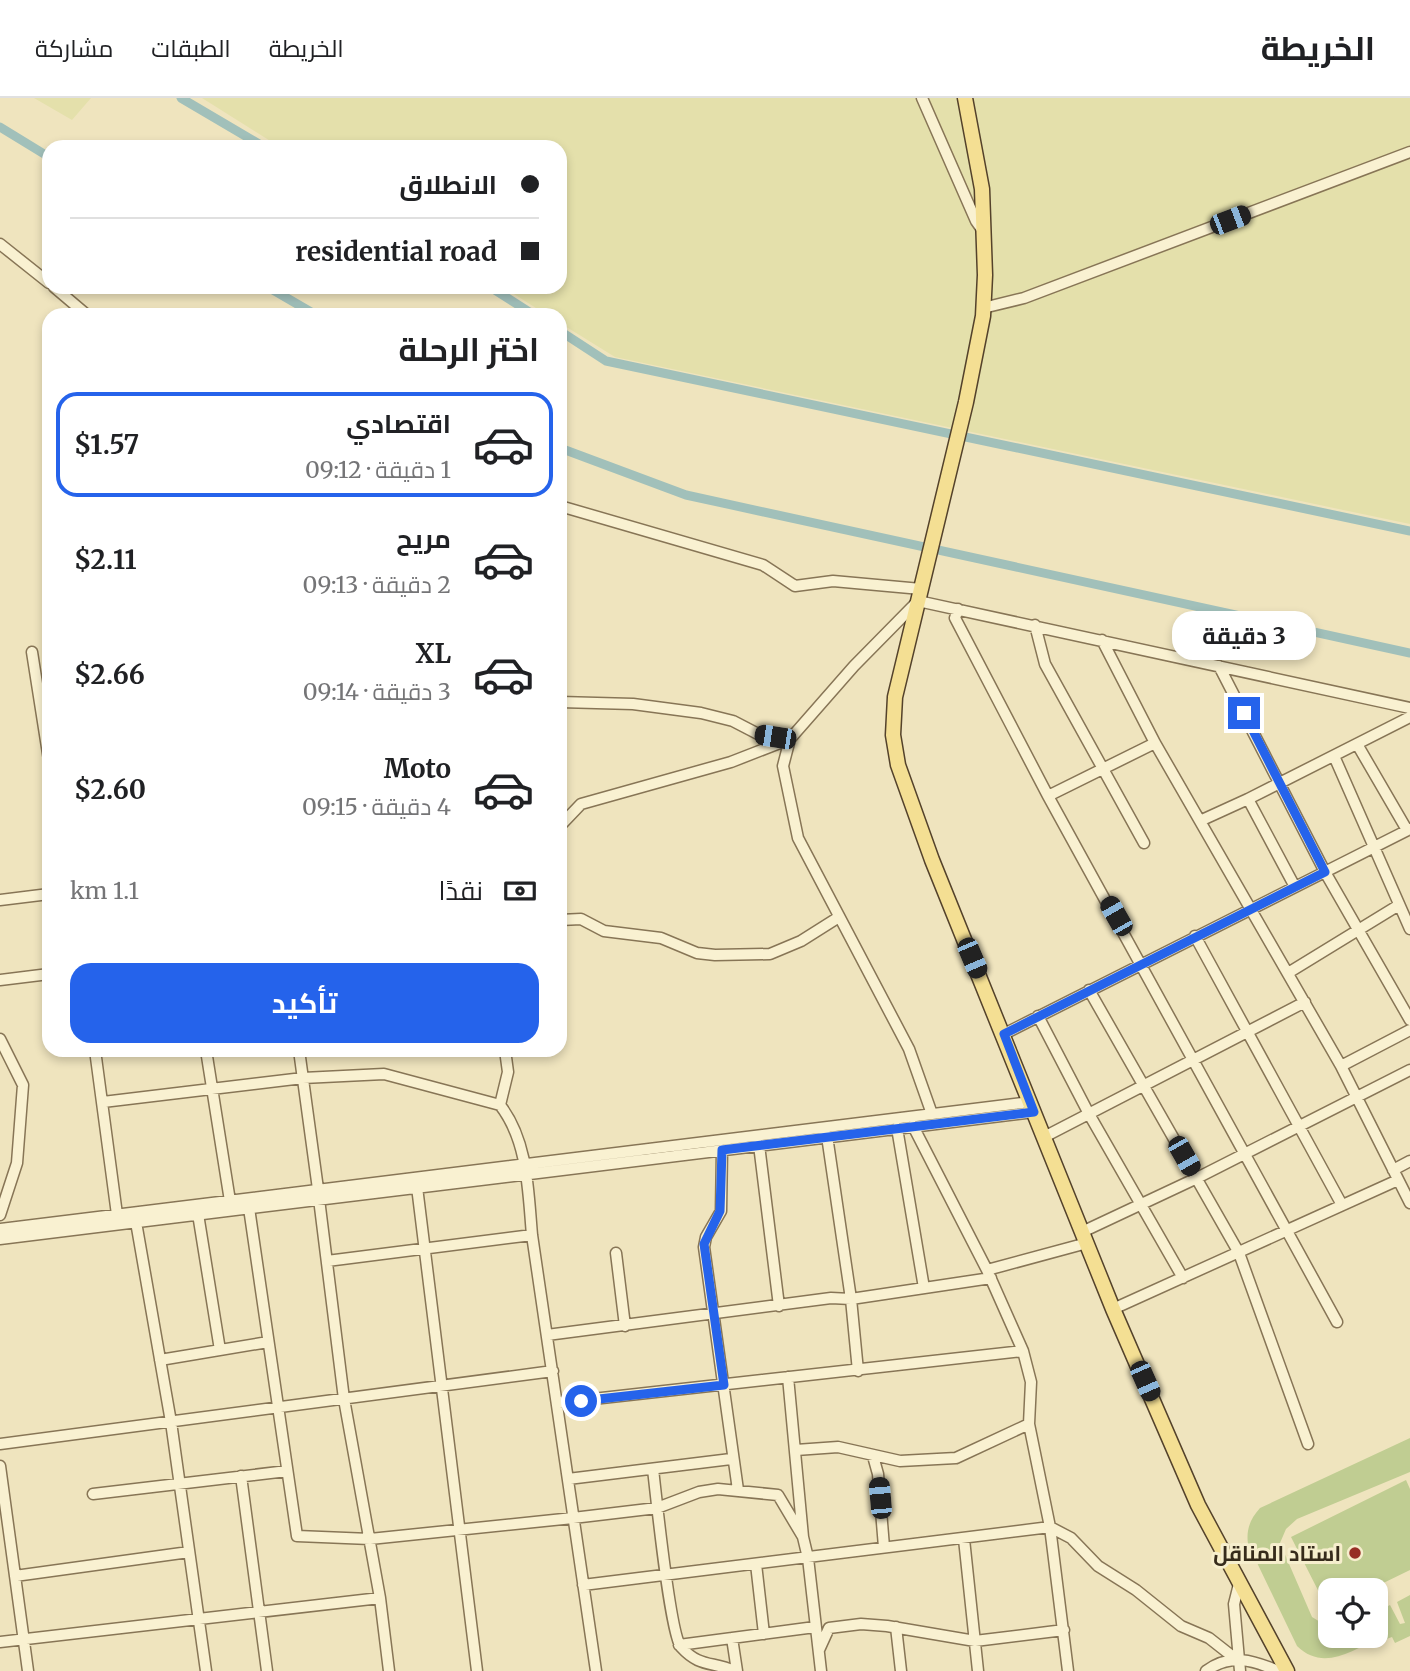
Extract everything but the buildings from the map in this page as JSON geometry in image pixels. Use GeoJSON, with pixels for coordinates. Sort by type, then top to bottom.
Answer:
{"type":"FeatureCollection","features":[{"type":"Feature","properties":{"kind":"main road"},"geometry":{"type":"LineString","coordinates":[[965,98],[982,189],[985,233],[983,308],[977,353],[895,697],[893,735],[898,765],[932,860],[1112,1309],[1198,1505],[1287,1671]]}},
{"type":"Feature","properties":{"kind":"street"},"geometry":{"type":"LineString","coordinates":[[922,98],[976,221],[985,233]]}},
{"type":"Feature","properties":{"kind":"street"},"geometry":{"type":"LineString","coordinates":[[983,308],[1037,293],[1410,152]]}},
{"type":"Feature","properties":{"kind":"street"},"geometry":{"type":"LineString","coordinates":[[0,244],[42,277]]}},
{"type":"Feature","properties":{"kind":"street"},"geometry":{"type":"LineString","coordinates":[[62,294],[80,308]]}},
{"type":"Feature","properties":{"kind":"street"},"geometry":{"type":"LineString","coordinates":[[567,508],[757,562],[795,586],[833,582],[920,595],[958,609],[1410,708]]}},
{"type":"Feature","properties":{"kind":"street"},"geometry":{"type":"LineString","coordinates":[[920,595],[790,739],[783,766],[798,838],[909,1049],[932,1114]]}},
{"type":"Feature","properties":{"kind":"street"},"geometry":{"type":"LineString","coordinates":[[958,609],[955,618],[1048,796],[1143,964],[1337,1322]]}},
{"type":"Feature","properties":{"kind":"street"},"geometry":{"type":"LineString","coordinates":[[1035,625],[1045,664],[1144,843]]}},
{"type":"Feature","properties":{"kind":"street"},"geometry":{"type":"LineString","coordinates":[[1101,640],[1155,743],[1202,820],[1341,1066],[1410,1203]]}},
{"type":"Feature","properties":{"kind":"street"},"geometry":{"type":"LineString","coordinates":[[32,652],[42,716]]}},
{"type":"Feature","properties":{"kind":"street"},"geometry":{"type":"LineString","coordinates":[[1219,666],[1325,872],[1410,1020]]}},
{"type":"Feature","properties":{"kind":"street"},"geometry":{"type":"LineString","coordinates":[[567,701],[633,704],[701,713],[733,721],[760,734],[790,739]]}},
{"type":"Feature","properties":{"kind":"street"},"geometry":{"type":"LineString","coordinates":[[1202,820],[1281,784],[1410,717]]}},
{"type":"Feature","properties":{"kind":"street"},"geometry":{"type":"LineString","coordinates":[[567,819],[581,804],[731,762],[790,739]]}},
{"type":"Feature","properties":{"kind":"street"},"geometry":{"type":"LineString","coordinates":[[1048,796],[1155,743]]}},
{"type":"Feature","properties":{"kind":"street"},"geometry":{"type":"LineString","coordinates":[[1004,1034],[1250,907],[1296,887],[1408,830],[1357,744]]}},
{"type":"Feature","properties":{"kind":"street"},"geometry":{"type":"LineString","coordinates":[[1334,756],[1410,928]]}},
{"type":"Feature","properties":{"kind":"street"},"geometry":{"type":"LineString","coordinates":[[1248,799],[1296,887]]}},
{"type":"Feature","properties":{"kind":"street"},"geometry":{"type":"LineString","coordinates":[[0,900],[42,895]]}},
{"type":"Feature","properties":{"kind":"street"},"geometry":{"type":"LineString","coordinates":[[1288,973],[1399,905]]}},
{"type":"Feature","properties":{"kind":"street"},"geometry":{"type":"LineString","coordinates":[[567,920],[581,919],[604,931],[661,938],[697,953],[715,955],[770,954],[801,942],[839,917]]}},
{"type":"Feature","properties":{"kind":"street"},"geometry":{"type":"LineString","coordinates":[[1195,936],[1298,1129],[1342,1205]]}},
{"type":"Feature","properties":{"kind":"street"},"geometry":{"type":"LineString","coordinates":[[0,980],[42,975]]}},
{"type":"Feature","properties":{"kind":"street"},"geometry":{"type":"LineString","coordinates":[[1090,990],[1239,1252],[1308,1444]]}},
{"type":"Feature","properties":{"kind":"street"},"geometry":{"type":"LineString","coordinates":[[1398,999],[1410,991]]}},
{"type":"Feature","properties":{"kind":"street"},"geometry":{"type":"LineString","coordinates":[[1044,1137],[1194,1062],[1305,1002]]}},
{"type":"Feature","properties":{"kind":"street"},"geometry":{"type":"LineString","coordinates":[[1038,1016],[1089,1114],[1182,1278]]}},
{"type":"Feature","properties":{"kind":"street"},"geometry":{"type":"LineString","coordinates":[[1341,1066],[1410,1030]]}},
{"type":"Feature","properties":{"kind":"street"},"geometry":{"type":"LineString","coordinates":[[0,1040],[23,1085],[17,1163],[0,1215]]}},
{"type":"Feature","properties":{"kind":"street"},"geometry":{"type":"LineString","coordinates":[[96,1057],[118,1220]]}},
{"type":"Feature","properties":{"kind":"street"},"geometry":{"type":"LineString","coordinates":[[207,1057],[230,1201]]}},
{"type":"Feature","properties":{"kind":"street"},"geometry":{"type":"LineString","coordinates":[[300,1057],[344,1399],[380,1598],[389,1671]]}},
{"type":"Feature","properties":{"kind":"street"},"geometry":{"type":"LineString","coordinates":[[499,1105],[508,1072],[506,1057]]}},
{"type":"Feature","properties":{"kind":"street"},"geometry":{"type":"LineString","coordinates":[[547,1335],[925,1288],[989,1274],[1084,1237],[1140,1205],[1298,1129],[1410,1070]]}},
{"type":"Feature","properties":{"kind":"street"},"geometry":{"type":"LineString","coordinates":[[103,1102],[303,1078],[384,1074],[499,1105],[514,1124],[525,1169],[532,1235],[596,1671]]}},
{"type":"Feature","properties":{"kind":"street"},"geometry":{"type":"LineString","coordinates":[[0,1229],[118,1220],[136,1222],[249,1208],[319,1194],[932,1114],[1032,1107]]}},
{"type":"Feature","properties":{"kind":"street"},"geometry":{"type":"LineString","coordinates":[[0,1239],[230,1201],[417,1187],[525,1169],[722,1150],[913,1126],[1032,1107]]}},
{"type":"Feature","properties":{"kind":"street"},"geometry":{"type":"LineString","coordinates":[[913,1126],[989,1274],[1023,1351],[1031,1382],[1029,1424],[1050,1527],[1068,1671]]}},
{"type":"Feature","properties":{"kind":"street"},"geometry":{"type":"LineString","coordinates":[[897,1128],[925,1288]]}},
{"type":"Feature","properties":{"kind":"street"},"geometry":{"type":"LineString","coordinates":[[827,1136],[851,1298],[858,1371]]}},
{"type":"Feature","properties":{"kind":"street"},"geometry":{"type":"LineString","coordinates":[[759,1145],[779,1306]]}},
{"type":"Feature","properties":{"kind":"street"},"geometry":{"type":"LineString","coordinates":[[722,1150],[720,1211],[704,1244],[738,1490]]}},
{"type":"Feature","properties":{"kind":"street"},"geometry":{"type":"LineString","coordinates":[[1112,1309],[1342,1205],[1395,1175],[1410,1161]]}},
{"type":"Feature","properties":{"kind":"street"},"geometry":{"type":"LineString","coordinates":[[417,1187],[477,1671]]}},
{"type":"Feature","properties":{"kind":"street"},"geometry":{"type":"LineString","coordinates":[[249,1208],[297,1536],[370,1539],[460,1530],[657,1508],[699,1492],[738,1490],[778,1495],[803,1537]]}},
{"type":"Feature","properties":{"kind":"street"},"geometry":{"type":"LineString","coordinates":[[198,1214],[219,1350]]}},
{"type":"Feature","properties":{"kind":"street"},"geometry":{"type":"LineString","coordinates":[[136,1222],[171,1422],[206,1671]]}},
{"type":"Feature","properties":{"kind":"street"},"geometry":{"type":"LineString","coordinates":[[327,1261],[532,1235]]}},
{"type":"Feature","properties":{"kind":"street"},"geometry":{"type":"LineString","coordinates":[[616,1254],[625,1326]]}},
{"type":"Feature","properties":{"kind":"street"},"geometry":{"type":"LineString","coordinates":[[160,1360],[268,1342]]}},
{"type":"Feature","properties":{"kind":"street"},"geometry":{"type":"LineString","coordinates":[[557,1403],[1023,1351]]}},
{"type":"Feature","properties":{"kind":"street"},"geometry":{"type":"LineString","coordinates":[[0,1444],[553,1371]]}},
{"type":"Feature","properties":{"kind":"street"},"geometry":{"type":"LineString","coordinates":[[788,1377],[803,1537],[808,1558],[821,1671]]}},
{"type":"Feature","properties":{"kind":"street"},"geometry":{"type":"LineString","coordinates":[[796,1450],[838,1447],[900,1461],[956,1458],[1029,1424]]}},
{"type":"Feature","properties":{"kind":"street"},"geometry":{"type":"LineString","coordinates":[[873,1455],[878,1474],[884,1547]]}},
{"type":"Feature","properties":{"kind":"street"},"geometry":{"type":"LineString","coordinates":[[568,1479],[732,1459]]}},
{"type":"Feature","properties":{"kind":"street"},"geometry":{"type":"LineString","coordinates":[[0,1466],[28,1671]]}},
{"type":"Feature","properties":{"kind":"street"},"geometry":{"type":"LineString","coordinates":[[653,1469],[666,1575],[679,1645],[703,1665]]}},
{"type":"Feature","properties":{"kind":"street"},"geometry":{"type":"LineString","coordinates":[[93,1494],[287,1471]]}},
{"type":"Feature","properties":{"kind":"street"},"geometry":{"type":"LineString","coordinates":[[242,1476],[267,1671]]}},
{"type":"Feature","properties":{"kind":"street"},"geometry":{"type":"LineString","coordinates":[[583,1585],[1050,1527],[1072,1538],[1098,1566],[1136,1590],[1181,1626],[1209,1638],[1239,1666]]}},
{"type":"Feature","properties":{"kind":"street"},"geometry":{"type":"LineString","coordinates":[[964,1539],[978,1671]]}},
{"type":"Feature","properties":{"kind":"street"},"geometry":{"type":"LineString","coordinates":[[15,1576],[189,1552]]}},
{"type":"Feature","properties":{"kind":"street"},"geometry":{"type":"LineString","coordinates":[[756,1564],[764,1634]]}},
{"type":"Feature","properties":{"kind":"street"},"geometry":{"type":"LineString","coordinates":[[1239,1584],[1234,1604],[1239,1666]]}},
{"type":"Feature","properties":{"kind":"street"},"geometry":{"type":"LineString","coordinates":[[0,1642],[380,1598]]}},
{"type":"Feature","properties":{"kind":"street"},"geometry":{"type":"LineString","coordinates":[[818,1652],[829,1628],[861,1624],[896,1627],[975,1641],[1064,1630]]}},
{"type":"Feature","properties":{"kind":"street"},"geometry":{"type":"LineString","coordinates":[[679,1645],[815,1627]]}},
{"type":"Feature","properties":{"kind":"street"},"geometry":{"type":"LineString","coordinates":[[896,1627],[901,1671]]}},
{"type":"Feature","properties":{"kind":"street"},"geometry":{"type":"LineString","coordinates":[[692,1671],[703,1665],[722,1666],[735,1671],[732,1638]]}},
{"type":"Feature","properties":{"kind":"street"},"geometry":{"type":"LineString","coordinates":[[1206,1671],[1213,1666],[1239,1666],[1248,1658],[1278,1671]]}},
{"type":"Feature","properties":{"kind":"shaded area"},"geometry":{"type":"Polygon","coordinates":[[[34,98],[91,98],[72,120],[34,98]]]}},
{"type":"Feature","properties":{"kind":"shaded area"},"geometry":{"type":"Polygon","coordinates":[[[202,98],[1410,98],[1410,524],[615,357],[567,327],[567,308],[536,308],[514,294],[567,294],[567,140],[269,140],[202,98]]]}},
{"type":"Feature","properties":{"kind":"green space"},"geometry":{"type":"Polygon","coordinates":[[[1410,1438],[1410,1472],[1297,1519],[1286,1529],[1280,1543],[1312,1617],[1318,1621],[1318,1648],[1358,1648],[1327,1658],[1307,1653],[1297,1646],[1248,1544],[1248,1529],[1260,1508],[1410,1438]]]}},
{"type":"Feature","properties":{"kind":"green space","name":"استاد المناقل"},"geometry":{"type":"Polygon","coordinates":[[[1406,1480],[1410,1489],[1410,1570],[1388,1581],[1388,1578],[1318,1578],[1318,1590],[1291,1537],[1406,1480]]]}},
{"type":"Feature","properties":{"kind":"green space"},"geometry":{"type":"Polygon","coordinates":[[[1410,1595],[1410,1636],[1395,1643],[1392,1637],[1388,1638],[1388,1606],[1390,1605],[1400,1624],[1405,1623],[1397,1602],[1410,1595]]]}},
{"type":"Feature","properties":{"kind":"waterway"},"geometry":{"type":"LineString","coordinates":[[181,98],[252,140]]}},
{"type":"Feature","properties":{"kind":"waterway"},"geometry":{"type":"LineString","coordinates":[[0,127],[42,153]]}},
{"type":"Feature","properties":{"kind":"waterway"},"geometry":{"type":"LineString","coordinates":[[280,294],[304,308]]}},
{"type":"Feature","properties":{"kind":"waterway"},"geometry":{"type":"LineString","coordinates":[[501,294],[523,308]]}},
{"type":"Feature","properties":{"kind":"waterway"},"geometry":{"type":"LineString","coordinates":[[567,336],[606,361],[1410,531]]}},
{"type":"Feature","properties":{"kind":"waterway"},"geometry":{"type":"LineString","coordinates":[[567,451],[686,495],[1410,653]]}},
{"type":"Feature","properties":{"kind":"place","name":"استاد المناقل"},"geometry":{"type":"Point","coordinates":[1355,1553]}},
{"type":"Feature","properties":{"kind":"route"},"geometry":{"type":"LineString","coordinates":[[581,1401],[724,1385],[704,1244],[719,1217],[722,1197],[722,1150],[1034,1112],[1004,1034],[1250,907],[1325,872],[1244,713]]}}]}
